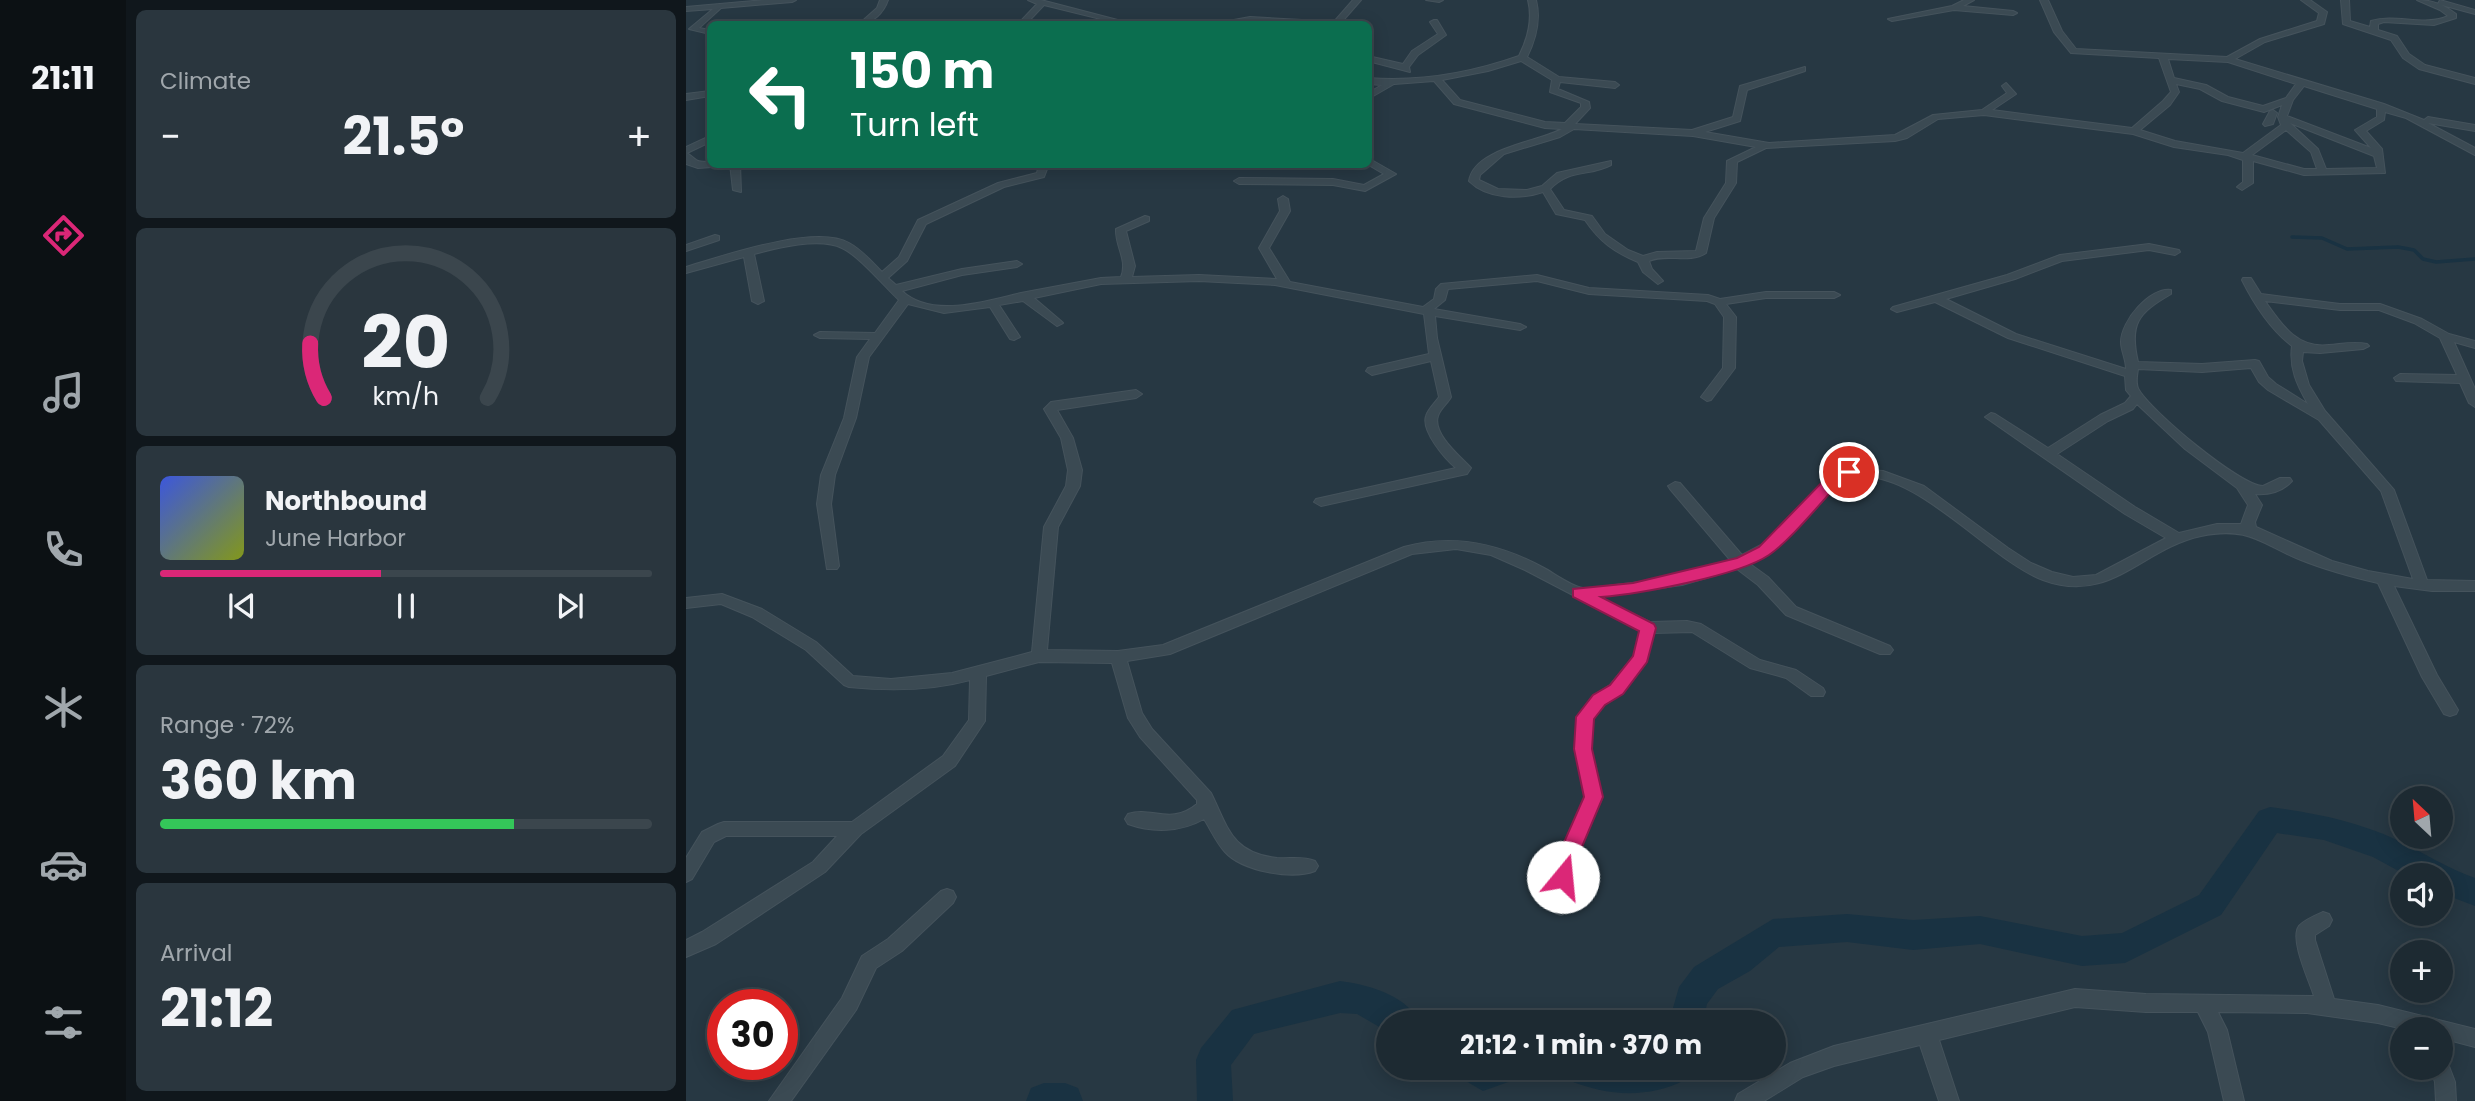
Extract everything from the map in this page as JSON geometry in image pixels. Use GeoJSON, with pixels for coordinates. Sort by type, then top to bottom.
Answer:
{"type":"FeatureCollection","features":[{"type":"Feature","properties":{"kind":"street"},"geometry":{"type":"LineString","coordinates":[[686,9],[792,0]]}},
{"type":"Feature","properties":{"kind":"street"},"geometry":{"type":"LineString","coordinates":[[867,21],[881,9],[884,0]]}},
{"type":"Feature","properties":{"kind":"street"},"geometry":{"type":"LineString","coordinates":[[1031,0],[1116,21]]}},
{"type":"Feature","properties":{"kind":"street"},"geometry":{"type":"LineString","coordinates":[[1065,9],[1080,0]]}},
{"type":"Feature","properties":{"kind":"street"},"geometry":{"type":"LineString","coordinates":[[1339,21],[1357,0]]}},
{"type":"Feature","properties":{"kind":"street"},"geometry":{"type":"LineString","coordinates":[[1430,0],[1439,0]]}},
{"type":"Feature","properties":{"kind":"street"},"geometry":{"type":"LineString","coordinates":[[1522,58],[1534,26],[1536,14],[1532,0]]}},
{"type":"Feature","properties":{"kind":"street"},"geometry":{"type":"LineString","coordinates":[[1954,8],[1970,0]]}},
{"type":"Feature","properties":{"kind":"street"},"geometry":{"type":"LineString","coordinates":[[2044,0],[2058,32],[2074,51],[2230,60],[2409,116],[2475,152]]}},
{"type":"Feature","properties":{"kind":"street"},"geometry":{"type":"LineString","coordinates":[[2230,60],[2253,43],[2283,31],[2322,22],[2323,12],[2305,0]]}},
{"type":"Feature","properties":{"kind":"street"},"geometry":{"type":"LineString","coordinates":[[2345,0],[2346,22],[2394,38],[2406,56],[2423,67],[2475,81]]}},
{"type":"Feature","properties":{"kind":"street"},"geometry":{"type":"LineString","coordinates":[[2374,31],[2376,21],[2430,23],[2453,16],[2448,10],[2421,0]]}},
{"type":"Feature","properties":{"kind":"street"},"geometry":{"type":"LineString","coordinates":[[2432,0],[2475,12]]}},
{"type":"Feature","properties":{"kind":"street"},"geometry":{"type":"LineString","coordinates":[[2456,6],[2473,0]]}},
{"type":"Feature","properties":{"kind":"street"},"geometry":{"type":"LineString","coordinates":[[1025,21],[1041,4]]}},
{"type":"Feature","properties":{"kind":"street"},"geometry":{"type":"LineString","coordinates":[[707,31],[693,29],[718,8]]}},
{"type":"Feature","properties":{"kind":"street"},"geometry":{"type":"LineString","coordinates":[[1892,19],[1954,8],[2014,13]]}},
{"type":"Feature","properties":{"kind":"street"},"geometry":{"type":"LineString","coordinates":[[1237,21],[1264,21]]}},
{"type":"Feature","properties":{"kind":"street"},"geometry":{"type":"LineString","coordinates":[[1372,59],[1406,69],[1415,53],[1442,35],[1433,22]]}},
{"type":"Feature","properties":{"kind":"street"},"geometry":{"type":"LineString","coordinates":[[2134,131],[2148,115],[2171,99],[2175,92],[2162,55]]}},
{"type":"Feature","properties":{"kind":"street"},"geometry":{"type":"LineString","coordinates":[[1372,81],[1391,83],[1435,77],[1487,68],[1522,58],[1557,79],[1615,85]]}},
{"type":"Feature","properties":{"kind":"street"},"geometry":{"type":"LineString","coordinates":[[1693,133],[1737,119],[1743,88],[1802,69]]}},
{"type":"Feature","properties":{"kind":"street"},"geometry":{"type":"LineString","coordinates":[[1435,77],[1457,102],[1528,122],[1569,127],[1693,133],[1769,146],[1895,138],[1904,136],[1936,117],[1984,111],[2134,131],[2174,145],[2245,156],[2290,170],[2323,173],[2382,172],[2378,154],[2360,128]]}},
{"type":"Feature","properties":{"kind":"street"},"geometry":{"type":"LineString","coordinates":[[1557,79],[1553,90],[1578,97],[1585,102],[1586,108],[1569,127],[1557,135],[1501,152],[1473,177],[1477,184],[1499,191],[1521,193],[1545,188],[1559,176],[1594,170],[1608,163]]}},
{"type":"Feature","properties":{"kind":"street"},"geometry":{"type":"LineString","coordinates":[[2170,80],[2203,87],[2225,99],[2264,109],[2378,154]]}},
{"type":"Feature","properties":{"kind":"street"},"geometry":{"type":"LineString","coordinates":[[2245,156],[2258,145],[2279,135],[2281,116],[2302,82]]}},
{"type":"Feature","properties":{"kind":"street"},"geometry":{"type":"LineString","coordinates":[[1372,95],[1391,83]]}},
{"type":"Feature","properties":{"kind":"street"},"geometry":{"type":"LineString","coordinates":[[2456,85],[2475,90]]}},
{"type":"Feature","properties":{"kind":"street"},"geometry":{"type":"LineString","coordinates":[[1984,111],[2012,94],[2006,86]]}},
{"type":"Feature","properties":{"kind":"street"},"geometry":{"type":"LineString","coordinates":[[686,97],[707,94]]}},
{"type":"Feature","properties":{"kind":"street"},"geometry":{"type":"LineString","coordinates":[[2315,150],[2381,118],[2381,106]]}},
{"type":"Feature","properties":{"kind":"street"},"geometry":{"type":"LineString","coordinates":[[2281,116],[2315,150],[2323,173]]}},
{"type":"Feature","properties":{"kind":"street"},"geometry":{"type":"LineString","coordinates":[[2409,116],[2475,128]]}},
{"type":"Feature","properties":{"kind":"street"},"geometry":{"type":"LineString","coordinates":[[707,141],[686,153],[688,161],[707,164]]}},
{"type":"Feature","properties":{"kind":"street"},"geometry":{"type":"LineString","coordinates":[[1643,260],[1654,255],[1685,257],[1701,253],[1709,218],[1731,183],[1732,161],[1738,156],[1769,146]]}},
{"type":"Feature","properties":{"kind":"street"},"geometry":{"type":"LineString","coordinates":[[2242,187],[2248,183],[2248,160],[2245,156]]}},
{"type":"Feature","properties":{"kind":"street"},"geometry":{"type":"LineString","coordinates":[[1239,181],[1333,182],[1362,189],[1391,174],[1372,163]]}},
{"type":"Feature","properties":{"kind":"street"},"geometry":{"type":"LineString","coordinates":[[735,168],[738,190]]}},
{"type":"Feature","properties":{"kind":"street"},"geometry":{"type":"LineString","coordinates":[[881,278],[903,259],[922,222],[1001,185],[1041,175],[1043,168]]}},
{"type":"Feature","properties":{"kind":"street"},"geometry":{"type":"LineString","coordinates":[[2290,170],[2294,181]]}},
{"type":"Feature","properties":{"kind":"street"},"geometry":{"type":"LineString","coordinates":[[1545,188],[1560,212],[1588,218],[1601,236],[1624,252],[1643,260],[1658,281]]}},
{"type":"Feature","properties":{"kind":"street"},"geometry":{"type":"LineString","coordinates":[[1283,199],[1285,211],[1265,248],[1285,283]]}},
{"type":"Feature","properties":{"kind":"street"},"geometry":{"type":"LineString","coordinates":[[1126,279],[1131,264],[1121,229],[1145,219]]}},
{"type":"Feature","properties":{"kind":"street"},"geometry":{"type":"LineString","coordinates":[[686,248],[715,238]]}},
{"type":"Feature","properties":{"kind":"street"},"geometry":{"type":"LineString","coordinates":[[686,270],[782,243],[836,242],[854,251],[905,300],[954,311],[1077,285],[1126,279],[1212,278],[1285,283],[1520,327]]}},
{"type":"Feature","properties":{"kind":"street"},"geometry":{"type":"LineString","coordinates":[[1897,309],[2060,258],[2149,247],[2175,252]]}},
{"type":"Feature","properties":{"kind":"street"},"geometry":{"type":"LineString","coordinates":[[749,253],[758,301]]}},
{"type":"Feature","properties":{"kind":"street"},"geometry":{"type":"LineString","coordinates":[[895,289],[962,272],[1017,264]]}},
{"type":"Feature","properties":{"kind":"street"},"geometry":{"type":"LineString","coordinates":[[1427,311],[1439,300],[1441,289],[1445,286],[1522,278],[1537,278],[1589,291],[1676,295],[1719,302],[1766,295],[1833,295]]}},
{"type":"Feature","properties":{"kind":"street"},"geometry":{"type":"LineString","coordinates":[[2247,279],[2257,297],[2298,345],[2310,350],[2363,346]]}},
{"type":"Feature","properties":{"kind":"street"},"geometry":{"type":"LineString","coordinates":[[2167,292],[2143,308],[2132,321],[2127,339],[2131,369],[2129,383],[2137,397],[2189,444],[2242,485],[2255,505],[2248,522],[2249,529]]}},
{"type":"Feature","properties":{"kind":"street"},"geometry":{"type":"LineString","coordinates":[[1024,296],[1058,323]]}},
{"type":"Feature","properties":{"kind":"street"},"geometry":{"type":"LineString","coordinates":[[2257,297],[2322,305],[2381,307],[2400,312],[2445,336],[2475,345]]}},
{"type":"Feature","properties":{"kind":"street"},"geometry":{"type":"LineString","coordinates":[[1936,298],[2012,336],[2131,369],[2255,364],[2263,379],[2272,387],[2324,418]]}},
{"type":"Feature","properties":{"kind":"street"},"geometry":{"type":"LineString","coordinates":[[832,566],[824,491],[850,418],[859,364],[905,300]]}},
{"type":"Feature","properties":{"kind":"street"},"geometry":{"type":"LineString","coordinates":[[1707,397],[1729,368],[1730,317],[1719,302]]}},
{"type":"Feature","properties":{"kind":"street"},"geometry":{"type":"LineString","coordinates":[[993,304],[1014,337]]}},
{"type":"Feature","properties":{"kind":"street"},"geometry":{"type":"LineString","coordinates":[[1321,502],[1462,471],[1464,468],[1448,456],[1432,425],[1431,417],[1445,397],[1427,311]]}},
{"type":"Feature","properties":{"kind":"street"},"geometry":{"type":"LineString","coordinates":[[820,335],[877,336]]}},
{"type":"Feature","properties":{"kind":"street"},"geometry":{"type":"LineString","coordinates":[[2445,336],[2475,403]]}},
{"type":"Feature","properties":{"kind":"street"},"geometry":{"type":"LineString","coordinates":[[2298,345],[2296,361],[2299,374],[2324,418],[2388,490],[2422,585]]}},
{"type":"Feature","properties":{"kind":"street"},"geometry":{"type":"LineString","coordinates":[[1372,371],[1437,356]]}},
{"type":"Feature","properties":{"kind":"street"},"geometry":{"type":"LineString","coordinates":[[2400,378],[2465,379]]}},
{"type":"Feature","properties":{"kind":"street"},"geometry":{"type":"LineString","coordinates":[[1039,656],[1051,527],[1073,486],[1075,470],[1067,438],[1050,409],[1055,405],[1136,394]]}},
{"type":"Feature","properties":{"kind":"street"},"geometry":{"type":"LineString","coordinates":[[2050,453],[2104,418],[2129,406],[2137,397]]}},
{"type":"Feature","properties":{"kind":"street"},"geometry":{"type":"LineString","coordinates":[[1991,417],[2050,453],[2107,497],[2178,538]]}},
{"type":"Feature","properties":{"kind":"street"},"geometry":{"type":"LineString","coordinates":[[1579,593],[1633,589],[1740,563],[1764,551],[1785,533],[1836,478],[1860,471],[1899,479],[1919,489],[2025,565],[2060,580],[2099,580],[2178,538],[2217,529],[2249,529],[2268,535],[2304,556],[2383,579],[2422,585],[2475,586]]}},
{"type":"Feature","properties":{"kind":"street"},"geometry":{"type":"LineString","coordinates":[[2242,485],[2269,490],[2285,481]]}},
{"type":"Feature","properties":{"kind":"street"},"geometry":{"type":"LineString","coordinates":[[1675,486],[1740,563],[1763,581],[1791,611],[1885,650]]}},
{"type":"Feature","properties":{"kind":"street"},"geometry":{"type":"LineString","coordinates":[[686,603],[722,599],[757,613],[811,646],[841,676],[857,683],[891,685],[952,679],[1039,656],[1118,657],[1192,641],[1409,550],[1431,545],[1496,550],[1515,557],[1648,628],[1696,628],[1755,664],[1791,674],[1817,692]]}},
{"type":"Feature","properties":{"kind":"street"},"geometry":{"type":"LineString","coordinates":[[2383,579],[2450,710]]}},
{"type":"Feature","properties":{"kind":"street"},"geometry":{"type":"LineString","coordinates":[[1561,907],[1563,877],[1571,849],[1594,797],[1583,749],[1585,717],[1599,700],[1616,689],[1641,658],[1648,628]]}},
{"type":"Feature","properties":{"kind":"street"},"geometry":{"type":"LineString","coordinates":[[1118,657],[1134,714],[1146,733],[1205,798],[1206,807],[1232,848],[1272,866],[1309,866]]}},
{"type":"Feature","properties":{"kind":"street"},"geometry":{"type":"LineString","coordinates":[[686,949],[709,938],[811,872],[855,829],[949,761],[963,744],[979,713],[978,672]]}},
{"type":"Feature","properties":{"kind":"street"},"geometry":{"type":"LineString","coordinates":[[1134,819],[1163,824],[1182,822],[1198,815],[1206,807]]}},
{"type":"Feature","properties":{"kind":"street"},"geometry":{"type":"LineString","coordinates":[[686,874],[708,837],[724,829],[855,829]]}},
{"type":"Feature","properties":{"kind":"street"},"geometry":{"type":"LineString","coordinates":[[779,1101],[849,1004],[869,962],[895,945],[947,897]]}},
{"type":"Feature","properties":{"kind":"street"},"geometry":{"type":"LineString","coordinates":[[2323,920],[2306,931],[2305,939],[2319,975],[2326,1006]]}},
{"type":"Feature","properties":{"kind":"street"},"geometry":{"type":"LineString","coordinates":[[1745,1101],[1797,1070],[1834,1056],[2076,998],[2146,1003],[2326,1006],[2390,1017]]}},
{"type":"Feature","properties":{"kind":"street"},"geometry":{"type":"LineString","coordinates":[[2203,1003],[2217,1030],[2234,1101]]}},
{"type":"Feature","properties":{"kind":"street"},"geometry":{"type":"LineString","coordinates":[[2378,1014],[2390,1023]]}},
{"type":"Feature","properties":{"kind":"street"},"geometry":{"type":"LineString","coordinates":[[2453,1032],[2475,1038]]}},
{"type":"Feature","properties":{"kind":"street"},"geometry":{"type":"LineString","coordinates":[[1927,1035],[1949,1101]]}},
{"type":"Feature","properties":{"kind":"street"},"geometry":{"type":"LineString","coordinates":[[2444,1080],[2446,1101]]}},
{"type":"Feature","properties":{"kind":"waterway"},"geometry":{"type":"LineString","coordinates":[[2292,237],[2322,238],[2347,249],[2398,247],[2414,250],[2423,259],[2436,262],[2475,259]]}},
{"type":"Feature","properties":{"kind":"waterway"},"geometry":{"type":"LineString","coordinates":[[1688,1010],[1691,998],[1706,978],[1738,960],[1773,933],[1847,928],[1913,935],[1980,930],[2082,951],[2125,948],[2210,905],[2270,820],[2325,827],[2384,848],[2412,863]]}},
{"type":"Feature","properties":{"kind":"waterway"},"geometry":{"type":"LineString","coordinates":[[2453,884],[2475,892]]}},
{"type":"Feature","properties":{"kind":"waterway"},"geometry":{"type":"LineString","coordinates":[[1215,1101],[1213,1060],[1244,1021],[1340,997],[1362,999],[1381,1010]]}},
{"type":"Feature","properties":{"kind":"waterway"},"geometry":{"type":"LineString","coordinates":[[1044,1101],[1065,1101]]}},
{"type":"Feature","properties":{"kind":"route"},"geometry":{"type":"LineString","coordinates":[[1563,877],[1571,849],[1594,797],[1583,749],[1585,717],[1599,700],[1616,689],[1641,658],[1648,628],[1579,593],[1633,589],[1741,563],[1764,551],[1785,533],[1836,478],[1849,472]]}}]}
